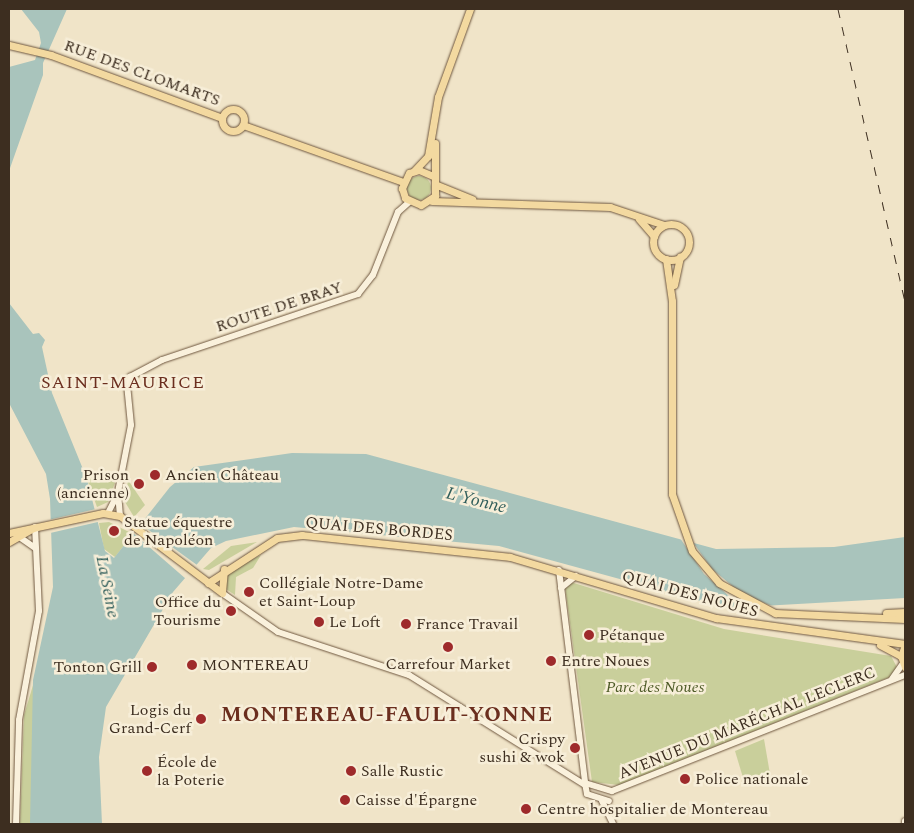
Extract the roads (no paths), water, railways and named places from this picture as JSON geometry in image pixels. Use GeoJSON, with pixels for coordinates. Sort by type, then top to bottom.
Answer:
{"type":"FeatureCollection","features":[{"type":"Feature","properties":{"kind":"main road"},"geometry":{"type":"LineString","coordinates":[[403,182],[428,156],[435,119],[470,9]]}},
{"type":"Feature","properties":{"kind":"main road","name":"RUE DES CLOMARTS"},"geometry":{"type":"LineString","coordinates":[[9,45],[52,55],[222,118],[229,131],[243,125]]}},
{"type":"Feature","properties":{"kind":"main road"},"geometry":{"type":"LineString","coordinates":[[222,118],[228,110],[238,111],[243,125],[403,182]]}},
{"type":"Feature","properties":{"kind":"main road"},"geometry":{"type":"LineString","coordinates":[[435,119],[433,176],[437,186],[446,193],[492,204]]}},
{"type":"Feature","properties":{"kind":"main road"},"geometry":{"type":"LineString","coordinates":[[414,171],[433,176]]}},
{"type":"Feature","properties":{"kind":"main road"},"geometry":{"type":"LineString","coordinates":[[403,182],[409,202],[421,205],[432,201],[610,207],[664,225],[678,225],[688,236],[688,246],[680,257],[672,301]]}},
{"type":"Feature","properties":{"kind":"main road"},"geometry":{"type":"LineString","coordinates":[[432,201],[437,186]]}},
{"type":"Feature","properties":{"kind":"main road","name":"ROUTE DE BRAY"},"geometry":{"type":"LineString","coordinates":[[118,492],[131,425],[127,382],[162,360],[358,294],[373,275],[398,212],[409,202]]}},
{"type":"Feature","properties":{"kind":"main road"},"geometry":{"type":"LineString","coordinates":[[629,212],[654,236],[655,251],[666,259],[680,257]]}},
{"type":"Feature","properties":{"kind":"main road"},"geometry":{"type":"LineString","coordinates":[[654,236],[664,225]]}},
{"type":"Feature","properties":{"kind":"main road"},"geometry":{"type":"LineString","coordinates":[[666,259],[672,301],[672,494],[692,551],[719,583],[760,608],[816,618],[905,612]]}},
{"type":"Feature","properties":{"kind":"main road"},"geometry":{"type":"LineString","coordinates":[[108,513],[118,492]]}},
{"type":"Feature","properties":{"kind":"main road"},"geometry":{"type":"LineString","coordinates":[[118,492],[120,516]]}},
{"type":"Feature","properties":{"kind":"main road"},"geometry":{"type":"LineString","coordinates":[[12,537],[31,528],[97,514],[108,513],[120,516],[238,606],[278,632],[409,675],[585,784],[612,791],[609,801],[610,817]]}},
{"type":"Feature","properties":{"kind":"main road"},"geometry":{"type":"LineString","coordinates":[[16,824],[18,720],[40,611],[31,528]]}},
{"type":"Feature","properties":{"kind":"main road","name":"QUAI DES BORDES"},"geometry":{"type":"LineString","coordinates":[[208,583],[224,568],[278,538],[302,535],[486,553],[559,570]]}},
{"type":"Feature","properties":{"kind":"main road"},"geometry":{"type":"LineString","coordinates":[[12,537],[33,547]]}},
{"type":"Feature","properties":{"kind":"main road"},"geometry":{"type":"LineString","coordinates":[[222,593],[220,583],[224,568]]}},
{"type":"Feature","properties":{"kind":"main road"},"geometry":{"type":"LineString","coordinates":[[559,570],[587,794],[602,802],[613,824]]}},
{"type":"Feature","properties":{"kind":"main road","name":"QUAI DES NOUES"},"geometry":{"type":"LineString","coordinates":[[559,570],[716,618],[875,643]]}},
{"type":"Feature","properties":{"kind":"main road"},"geometry":{"type":"LineString","coordinates":[[561,588],[576,576]]}},
{"type":"Feature","properties":{"kind":"main road"},"geometry":{"type":"LineString","coordinates":[[867,616],[905,619]]}},
{"type":"Feature","properties":{"kind":"main road"},"geometry":{"type":"LineString","coordinates":[[875,643],[905,644],[903,662],[891,680]]}},
{"type":"Feature","properties":{"kind":"main road"},"geometry":{"type":"LineString","coordinates":[[875,643],[903,662]]}},
{"type":"Feature","properties":{"kind":"main road","name":"AVENUE DU MARÉCHAL LECLERC"},"geometry":{"type":"LineString","coordinates":[[612,791],[905,675]]}},
{"type":"Feature","properties":{"kind":"main road"},"geometry":{"type":"LineString","coordinates":[[602,802],[609,801]]}},
{"type":"Feature","properties":{"kind":"water"},"geometry":{"type":"Polygon","coordinates":[[[21,9],[67,9],[43,63],[43,75],[9,171],[9,67],[35,60],[41,43],[39,32],[21,9]]]}},
{"type":"Feature","properties":{"kind":"water"},"geometry":{"type":"Polygon","coordinates":[[[9,303],[33,334],[39,333],[45,340],[42,347],[52,393],[87,479],[105,551],[114,558],[170,487],[194,467],[292,453],[366,454],[716,549],[834,547],[905,537],[905,598],[726,608],[499,546],[294,527],[226,541],[211,548],[173,592],[106,707],[99,757],[102,824],[30,824],[33,680],[53,587],[50,499],[46,474],[9,403],[9,303]]]}},
{"type":"Feature","properties":{"kind":"railway"},"geometry":{"type":"LineString","coordinates":[[838,9],[905,302]]}},
{"type":"Feature","properties":{"kind":"place","name":"Ancien Château"},"geometry":{"type":"Point","coordinates":[155,475]}},
{"type":"Feature","properties":{"kind":"place","name":"Prison (ancienne)"},"geometry":{"type":"Point","coordinates":[139,484]}},
{"type":"Feature","properties":{"kind":"place","name":"Statue équestre de Napoléon"},"geometry":{"type":"Point","coordinates":[114,531]}},
{"type":"Feature","properties":{"kind":"place","name":"Collégiale Notre-Dame et Saint-Loup"},"geometry":{"type":"Point","coordinates":[249,592]}},
{"type":"Feature","properties":{"kind":"place","name":"Office du Tourisme"},"geometry":{"type":"Point","coordinates":[231,611]}},
{"type":"Feature","properties":{"kind":"place","name":"Le Loft"},"geometry":{"type":"Point","coordinates":[319,622]}},
{"type":"Feature","properties":{"kind":"place","name":"France Travail"},"geometry":{"type":"Point","coordinates":[406,624]}},
{"type":"Feature","properties":{"kind":"place","name":"Pétanque"},"geometry":{"type":"Point","coordinates":[589,635]}},
{"type":"Feature","properties":{"kind":"place","name":"Carrefour Market"},"geometry":{"type":"Point","coordinates":[448,647]}},
{"type":"Feature","properties":{"kind":"place","name":"Entre Noues"},"geometry":{"type":"Point","coordinates":[551,661]}},
{"type":"Feature","properties":{"kind":"place","name":"MONTEREAU"},"geometry":{"type":"Point","coordinates":[192,665]}},
{"type":"Feature","properties":{"kind":"place","name":"Tonton Grill"},"geometry":{"type":"Point","coordinates":[152,667]}},
{"type":"Feature","properties":{"kind":"place","name":"Logis du Grand-Cerf"},"geometry":{"type":"Point","coordinates":[201,719]}},
{"type":"Feature","properties":{"kind":"place","name":"Crispy sushi & wok"},"geometry":{"type":"Point","coordinates":[575,748]}},
{"type":"Feature","properties":{"kind":"place","name":"École de la Poterie"},"geometry":{"type":"Point","coordinates":[147,771]}},
{"type":"Feature","properties":{"kind":"place","name":"Salle Rustic"},"geometry":{"type":"Point","coordinates":[351,771]}},
{"type":"Feature","properties":{"kind":"place","name":"Police nationale"},"geometry":{"type":"Point","coordinates":[685,779]}},
{"type":"Feature","properties":{"kind":"place","name":"Caisse d'Épargne"},"geometry":{"type":"Point","coordinates":[345,800]}},
{"type":"Feature","properties":{"kind":"place","name":"Centre hospitalier de Montereau"},"geometry":{"type":"Point","coordinates":[526,809]}},
{"type":"Feature","properties":{"kind":"district","name":"SAINT-MAURICE"},"geometry":{"type":"Point","coordinates":[123,383]}},
{"type":"Feature","properties":{"kind":"district","name":"MONTEREAU-FAULT-YONNE"},"geometry":{"type":"Point","coordinates":[387,715]}},
{"type":"Feature","properties":{"kind":"water label","name":"L'Yonne"},"geometry":{"type":"Point","coordinates":[476,501]}},
{"type":"Feature","properties":{"kind":"water label","name":"La Seine"},"geometry":{"type":"Point","coordinates":[107,587]}},
{"type":"Feature","properties":{"kind":"park label","name":"Parc des Noues"},"geometry":{"type":"Point","coordinates":[655,687]}}]}
